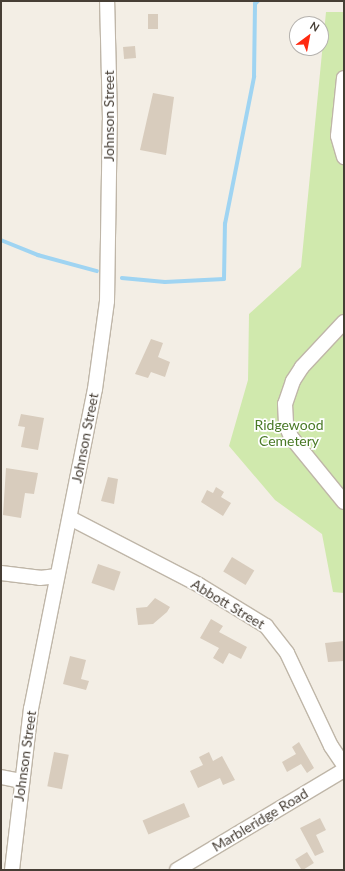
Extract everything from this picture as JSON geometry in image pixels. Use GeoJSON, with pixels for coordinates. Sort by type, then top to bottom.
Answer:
{"type":"FeatureCollection","features":[{"type":"Feature","properties":{"kind":"street","name":"Johnson Street"},"geometry":{"type":"LineString","coordinates":[[12,870],[20,781],[57,576],[95,389],[107,301],[110,120],[107,1]]}},
{"type":"Feature","properties":{"kind":"street"},"geometry":{"type":"LineString","coordinates":[[344,78],[338,136],[344,156]]}},
{"type":"Feature","properties":{"kind":"street"},"geometry":{"type":"LineString","coordinates":[[344,322],[296,376],[285,404],[286,425],[291,438],[344,502]]}},
{"type":"Feature","properties":{"kind":"street","name":"Abbott Street"},"geometry":{"type":"LineString","coordinates":[[70,518],[199,585],[266,626],[287,653],[331,746],[344,765]]}},
{"type":"Feature","properties":{"kind":"street"},"geometry":{"type":"LineString","coordinates":[[1,573],[40,578],[57,576]]}},
{"type":"Feature","properties":{"kind":"street","name":"Marbleridge Road"},"geometry":{"type":"LineString","coordinates":[[177,870],[344,770]]}},
{"type":"Feature","properties":{"kind":"street"},"geometry":{"type":"LineString","coordinates":[[1,777],[20,781]]}},
{"type":"Feature","properties":{"kind":"green space","name":"Ridgewood Cemetery"},"geometry":{"type":"Polygon","coordinates":[[[326,12],[344,12],[344,593],[333,592],[322,534],[275,500],[229,446],[248,380],[249,314],[301,267],[322,56],[329,56],[329,16],[326,16],[326,12]]]}},
{"type":"Feature","properties":{"kind":"building"},"geometry":{"type":"Polygon","coordinates":[[[148,14],[158,14],[158,29],[148,29],[148,14]]]}},
{"type":"Feature","properties":{"kind":"building"},"geometry":{"type":"Polygon","coordinates":[[[135,46],[136,58],[124,59],[123,47],[135,46]]]}},
{"type":"Feature","properties":{"kind":"building"},"geometry":{"type":"Polygon","coordinates":[[[153,93],[174,97],[166,155],[140,150],[153,93]]]}},
{"type":"Feature","properties":{"kind":"building"},"geometry":{"type":"Polygon","coordinates":[[[151,339],[163,343],[158,357],[170,362],[165,377],[151,372],[148,378],[135,374],[151,339]]]}},
{"type":"Feature","properties":{"kind":"building"},"geometry":{"type":"Polygon","coordinates":[[[21,414],[44,418],[38,450],[21,447],[25,427],[18,426],[21,414]]]}},
{"type":"Feature","properties":{"kind":"building"},"geometry":{"type":"Polygon","coordinates":[[[6,468],[38,473],[34,494],[25,493],[21,518],[3,515],[6,468]]]}},
{"type":"Feature","properties":{"kind":"building"},"geometry":{"type":"Polygon","coordinates":[[[108,477],[118,479],[114,504],[101,501],[108,477]]]}},
{"type":"Feature","properties":{"kind":"building"},"geometry":{"type":"Polygon","coordinates":[[[216,487],[224,492],[221,497],[231,503],[223,516],[201,502],[207,490],[213,493],[216,487]]]}},
{"type":"Feature","properties":{"kind":"building"},"geometry":{"type":"Polygon","coordinates":[[[232,557],[254,570],[246,585],[223,572],[232,557]]]}},
{"type":"Feature","properties":{"kind":"building"},"geometry":{"type":"Polygon","coordinates":[[[98,564],[121,572],[114,591],[91,583],[98,564]]]}},
{"type":"Feature","properties":{"kind":"building"},"geometry":{"type":"Polygon","coordinates":[[[155,598],[170,607],[167,612],[153,624],[138,625],[136,608],[147,607],[155,598]]]}},
{"type":"Feature","properties":{"kind":"building"},"geometry":{"type":"Polygon","coordinates":[[[211,619],[223,626],[219,632],[247,647],[241,659],[229,653],[223,664],[213,658],[219,648],[200,638],[211,619]]]}},
{"type":"Feature","properties":{"kind":"building"},"geometry":{"type":"Polygon","coordinates":[[[344,641],[344,661],[328,662],[325,643],[344,641]]]}},
{"type":"Feature","properties":{"kind":"building"},"geometry":{"type":"Polygon","coordinates":[[[70,656],[86,660],[81,679],[89,681],[86,690],[63,684],[70,656]]]}},
{"type":"Feature","properties":{"kind":"building"},"geometry":{"type":"Polygon","coordinates":[[[299,742],[314,768],[307,773],[301,764],[287,772],[282,762],[296,754],[292,747],[299,742]]]}},
{"type":"Feature","properties":{"kind":"building"},"geometry":{"type":"Polygon","coordinates":[[[54,752],[69,755],[62,789],[47,786],[54,752]]]}},
{"type":"Feature","properties":{"kind":"building"},"geometry":{"type":"Polygon","coordinates":[[[209,752],[213,761],[222,756],[235,780],[223,785],[220,778],[198,788],[190,771],[203,765],[199,757],[209,752]]]}},
{"type":"Feature","properties":{"kind":"building"},"geometry":{"type":"Polygon","coordinates":[[[184,803],[190,817],[148,834],[143,821],[184,803]]]}},
{"type":"Feature","properties":{"kind":"building"},"geometry":{"type":"Polygon","coordinates":[[[320,818],[326,830],[316,835],[324,852],[315,856],[300,828],[320,818]]]}},
{"type":"Feature","properties":{"kind":"building"},"geometry":{"type":"Polygon","coordinates":[[[307,852],[314,863],[302,870],[295,859],[307,852]]]}},
{"type":"Feature","properties":{"kind":"waterway"},"geometry":{"type":"LineString","coordinates":[[122,278],[165,282],[224,279],[225,224],[254,77],[255,4],[258,1]]}},
{"type":"Feature","properties":{"kind":"waterway"},"geometry":{"type":"LineString","coordinates":[[1,240],[38,255],[97,271]]}}]}
